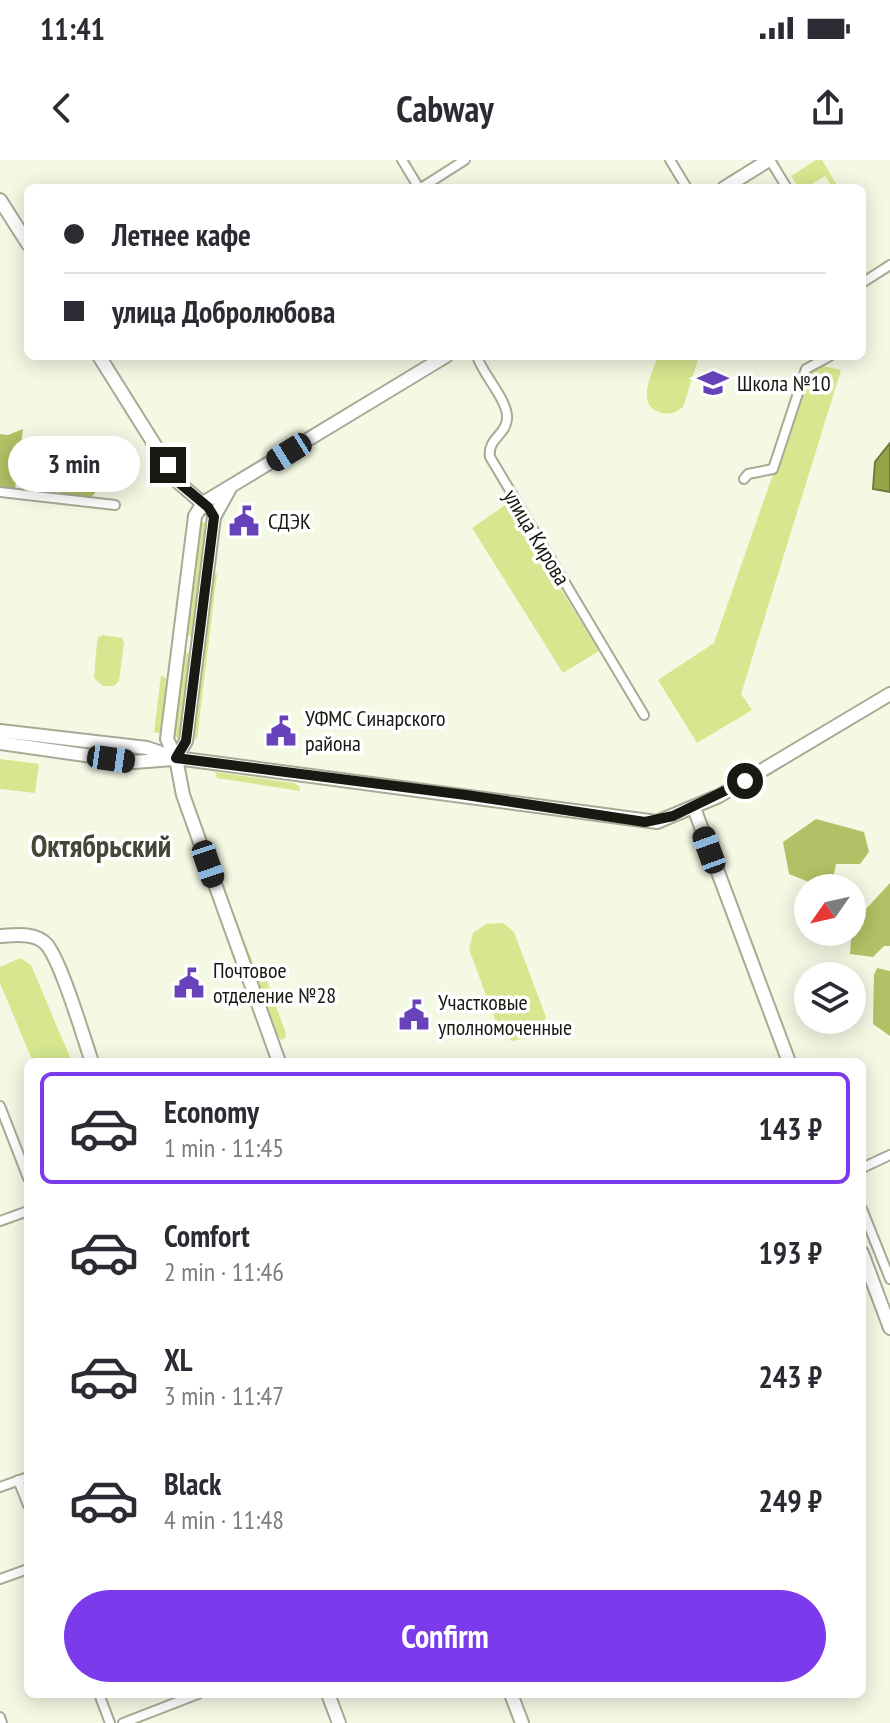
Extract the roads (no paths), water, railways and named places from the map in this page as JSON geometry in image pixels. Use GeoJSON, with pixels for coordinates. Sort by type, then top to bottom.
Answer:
{"type":"FeatureCollection","features":[{"type":"Feature","properties":{"kind":"main road"},"geometry":{"type":"LineString","coordinates":[[731,184],[770,160]]}},
{"type":"Feature","properties":{"kind":"main road"},"geometry":{"type":"LineString","coordinates":[[0,200],[24,238]]}},
{"type":"Feature","properties":{"kind":"main road"},"geometry":{"type":"LineString","coordinates":[[102,360],[178,482],[195,516]]}},
{"type":"Feature","properties":{"kind":"main road"},"geometry":{"type":"LineString","coordinates":[[278,1058],[183,795],[176,758],[167,739],[195,516],[203,503],[440,360]]}},
{"type":"Feature","properties":{"kind":"main road"},"geometry":{"type":"LineString","coordinates":[[178,482],[214,517]]}},
{"type":"Feature","properties":{"kind":"main road"},"geometry":{"type":"LineString","coordinates":[[176,758],[186,741],[214,517],[230,489]]}},
{"type":"Feature","properties":{"kind":"main road"},"geometry":{"type":"LineString","coordinates":[[0,731],[147,748],[176,758],[657,822],[694,808],[732,788],[890,694]]}},
{"type":"Feature","properties":{"kind":"main road"},"geometry":{"type":"LineString","coordinates":[[0,743],[134,762],[176,758]]}},
{"type":"Feature","properties":{"kind":"main road"},"geometry":{"type":"LineString","coordinates":[[694,808],[788,1058]]}},
{"type":"Feature","properties":{"kind":"main road"},"geometry":{"type":"LineString","coordinates":[[0,936],[27,935],[46,944],[58,968],[91,1058]]}},
{"type":"Feature","properties":{"kind":"main road"},"geometry":{"type":"LineString","coordinates":[[866,1264],[890,1328]]}},
{"type":"Feature","properties":{"kind":"main road"},"geometry":{"type":"LineString","coordinates":[[330,1698],[339,1723]]}},
{"type":"Feature","properties":{"kind":"main road"},"geometry":{"type":"LineString","coordinates":[[513,1698],[522,1723]]}},
{"type":"Feature","properties":{"kind":"street"},"geometry":{"type":"LineString","coordinates":[[402,160],[417,184]]}},
{"type":"Feature","properties":{"kind":"street"},"geometry":{"type":"LineString","coordinates":[[426,184],[465,160]]}},
{"type":"Feature","properties":{"kind":"street"},"geometry":{"type":"LineString","coordinates":[[670,160],[685,184]]}},
{"type":"Feature","properties":{"kind":"street"},"geometry":{"type":"LineString","coordinates":[[770,160],[785,184]]}},
{"type":"Feature","properties":{"kind":"street"},"geometry":{"type":"LineString","coordinates":[[866,280],[890,265]]}},
{"type":"Feature","properties":{"kind":"street","name":"улица Кирова"},"geometry":{"type":"LineString","coordinates":[[479,360],[508,418],[504,428],[491,442],[490,457],[644,715]]}},
{"type":"Feature","properties":{"kind":"street"},"geometry":{"type":"LineString","coordinates":[[744,479],[748,474],[773,469],[806,369],[823,360]]}},
{"type":"Feature","properties":{"kind":"street"},"geometry":{"type":"LineString","coordinates":[[0,492],[115,505]]}},
{"type":"Feature","properties":{"kind":"street"},"geometry":{"type":"LineString","coordinates":[[179,643],[198,645]]}},
{"type":"Feature","properties":{"kind":"street"},"geometry":{"type":"LineString","coordinates":[[0,1106],[24,1168]]}},
{"type":"Feature","properties":{"kind":"street"},"geometry":{"type":"LineString","coordinates":[[866,1166],[890,1155]]}},
{"type":"Feature","properties":{"kind":"street"},"geometry":{"type":"LineString","coordinates":[[0,1221],[24,1212]]}},
{"type":"Feature","properties":{"kind":"street"},"geometry":{"type":"LineString","coordinates":[[866,1219],[890,1279]]}},
{"type":"Feature","properties":{"kind":"street"},"geometry":{"type":"LineString","coordinates":[[0,1487],[24,1478]]}},
{"type":"Feature","properties":{"kind":"street"},"geometry":{"type":"LineString","coordinates":[[18,1480],[24,1495]]}},
{"type":"Feature","properties":{"kind":"street"},"geometry":{"type":"LineString","coordinates":[[0,1579],[24,1570]]}},
{"type":"Feature","properties":{"kind":"street"},"geometry":{"type":"LineString","coordinates":[[101,1698],[110,1723]]}},
{"type":"Feature","properties":{"kind":"street"},"geometry":{"type":"LineString","coordinates":[[123,1723],[188,1698]]}},
{"type":"Feature","properties":{"kind":"street"},"geometry":{"type":"LineString","coordinates":[[0,1717],[2,1723]]}},
{"type":"Feature","properties":{"kind":"place","name":"Школа №10"},"geometry":{"type":"Point","coordinates":[713,383]}},
{"type":"Feature","properties":{"kind":"place","name":"СДЭК"},"geometry":{"type":"Point","coordinates":[244,521]}},
{"type":"Feature","properties":{"kind":"place","name":"УФМС Синарского района"},"geometry":{"type":"Point","coordinates":[281,731]}},
{"type":"Feature","properties":{"kind":"place","name":"Почтовое отделение №28"},"geometry":{"type":"Point","coordinates":[189,983]}},
{"type":"Feature","properties":{"kind":"place","name":"Участковые уполномоченные"},"geometry":{"type":"Point","coordinates":[414,1015]}},
{"type":"Feature","properties":{"kind":"district","name":"Октябрьский"},"geometry":{"type":"Point","coordinates":[101,845]}}]}
